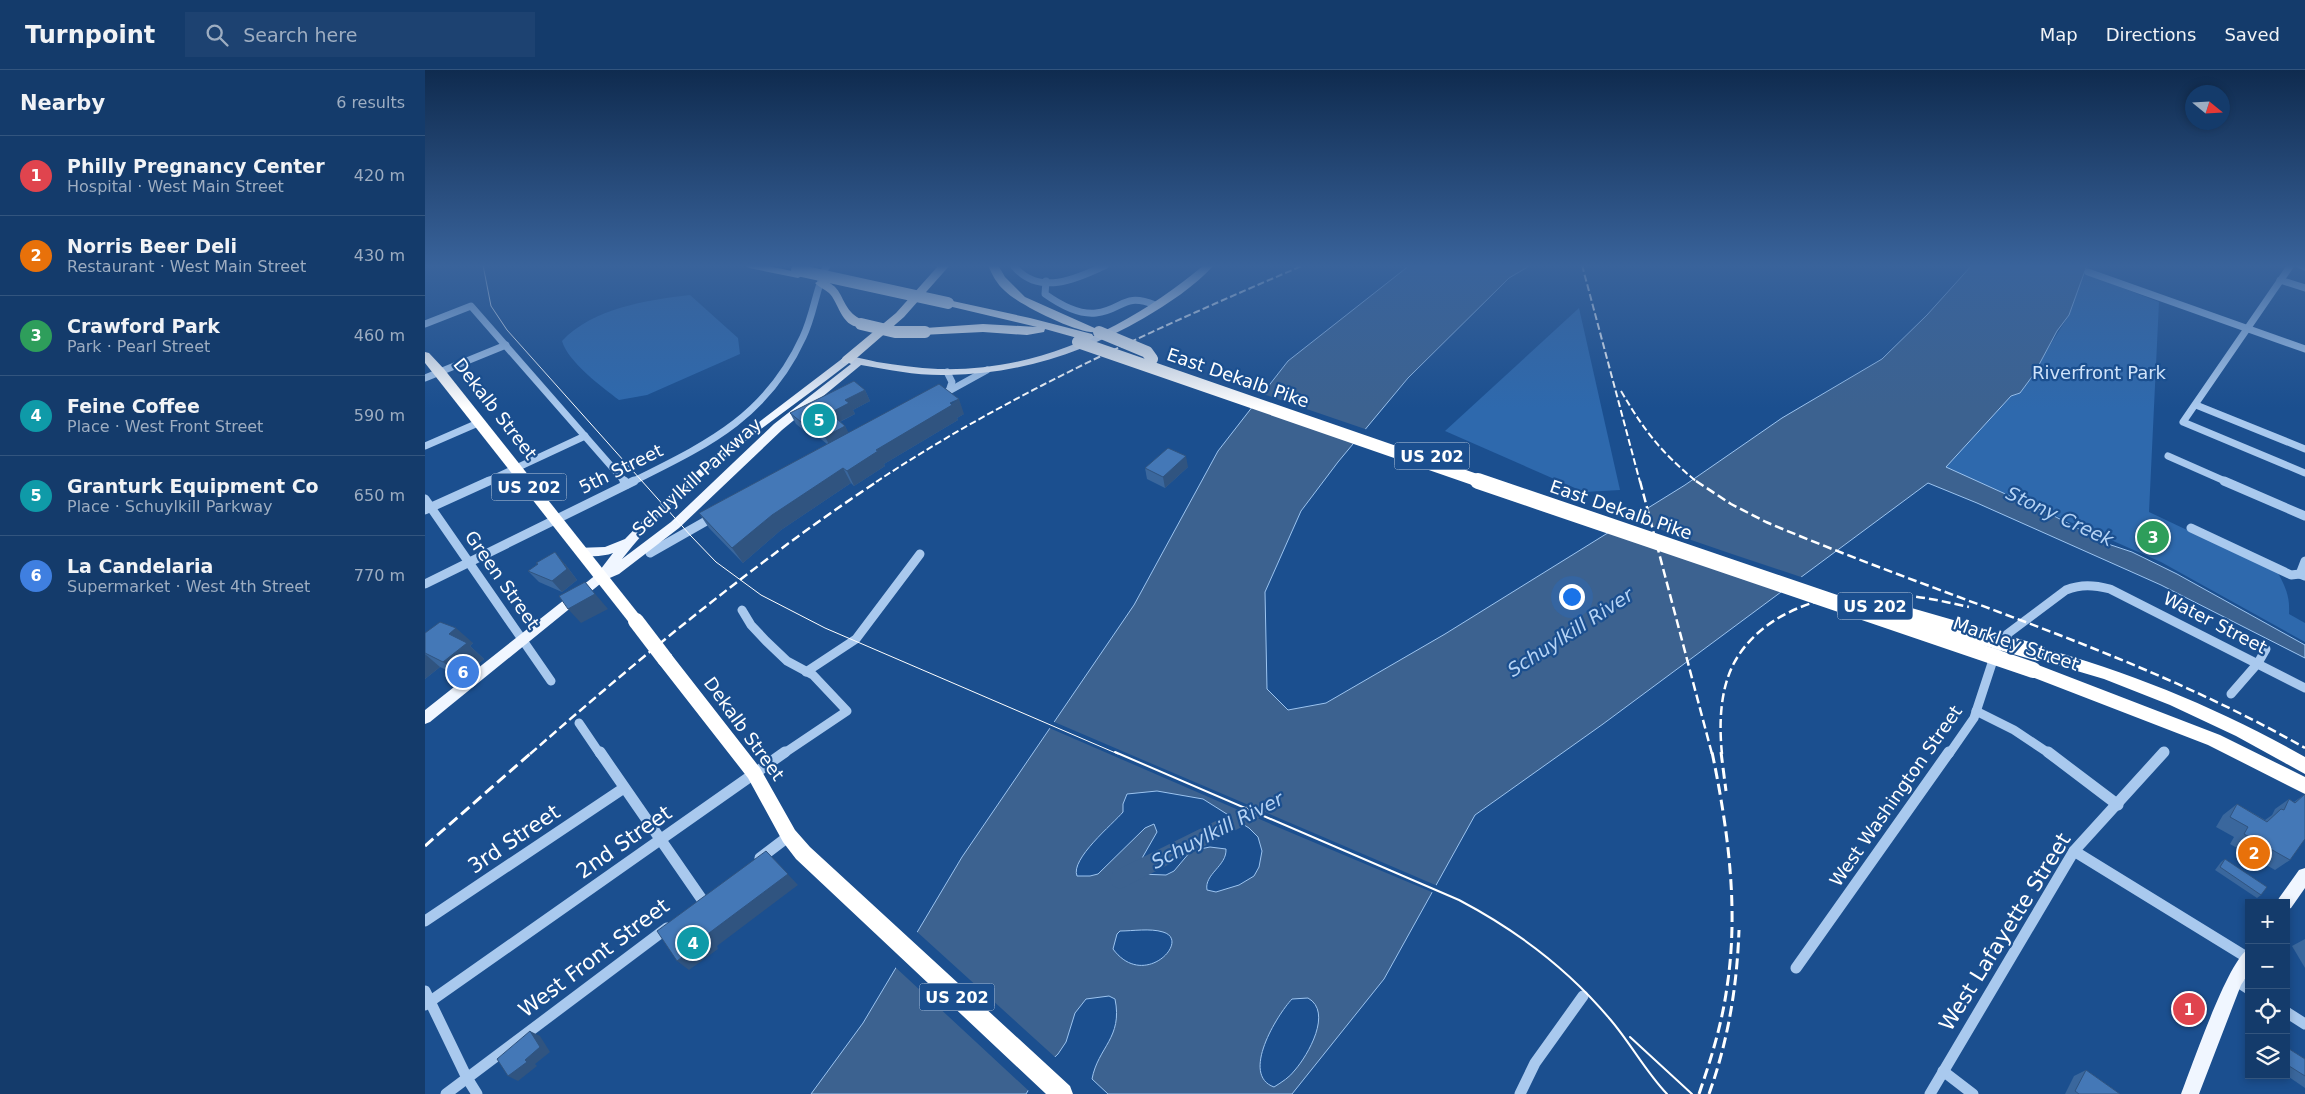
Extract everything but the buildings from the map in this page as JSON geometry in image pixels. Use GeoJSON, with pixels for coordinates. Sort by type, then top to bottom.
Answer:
{"type":"FeatureCollection","features":[{"type":"Feature","properties":{"kind":"highway"},"geometry":{"type":"LineString","coordinates":[[845,313],[850,318],[861,324],[895,332],[983,328],[1040,330]]}},
{"type":"Feature","properties":{"kind":"highway"},"geometry":{"type":"LineString","coordinates":[[847,360],[903,313]]}},
{"type":"Feature","properties":{"kind":"highway","name":"East Dekalb Pike"},"geometry":{"type":"LineString","coordinates":[[975,313],[1040,330],[1088,337],[1709,556]]}},
{"type":"Feature","properties":{"kind":"highway","name":"East Dekalb Pike"},"geometry":{"type":"LineString","coordinates":[[987,313],[1031,321],[1088,337],[1709,556]]}},
{"type":"Feature","properties":{"kind":"highway"},"geometry":{"type":"LineString","coordinates":[[1049,313],[1088,337]]}},
{"type":"Feature","properties":{"kind":"highway","name":"Dekalb Street"},"geometry":{"type":"LineString","coordinates":[[425,356],[440,372],[478,423],[754,773],[789,836],[812,864],[1062,1094]]}},
{"type":"Feature","properties":{"kind":"highway","name":"Markley Street"},"geometry":{"type":"LineString","coordinates":[[1709,556],[2103,672],[2163,695],[2227,723],[2305,766]]}},
{"type":"Feature","properties":{"kind":"highway","name":"Markley Street"},"geometry":{"type":"LineString","coordinates":[[1709,556],[2033,670],[2214,740],[2305,786]]}},
{"type":"Feature","properties":{"kind":"main road"},"geometry":{"type":"LineString","coordinates":[[847,360],[947,372],[987,370],[1028,362],[1067,351],[1106,334],[1142,313]]}},
{"type":"Feature","properties":{"kind":"main road","name":"Schuylkill Parkway"},"geometry":{"type":"LineString","coordinates":[[601,577],[669,501],[703,472],[847,360]]}},
{"type":"Feature","properties":{"kind":"main road","name":"Schuylkill Parkway"},"geometry":{"type":"LineString","coordinates":[[601,577],[615,571],[675,525],[778,427],[859,362]]}},
{"type":"Feature","properties":{"kind":"main road"},"geometry":{"type":"LineString","coordinates":[[580,551],[606,551],[633,539]]}},
{"type":"Feature","properties":{"kind":"main road"},"geometry":{"type":"LineString","coordinates":[[425,718],[601,577]]}},
{"type":"Feature","properties":{"kind":"main road"},"geometry":{"type":"LineString","coordinates":[[2288,899],[2305,875]]}},
{"type":"Feature","properties":{"kind":"main road"},"geometry":{"type":"LineString","coordinates":[[2190,1094],[2242,985]]}},
{"type":"Feature","properties":{"kind":"street"},"geometry":{"type":"LineString","coordinates":[[425,324],[454,313]]}},
{"type":"Feature","properties":{"kind":"street"},"geometry":{"type":"LineString","coordinates":[[477,313],[627,484]]}},
{"type":"Feature","properties":{"kind":"street","name":"5th Street"},"geometry":{"type":"LineString","coordinates":[[425,584],[698,450],[737,424],[781,375],[807,330],[812,313]]}},
{"type":"Feature","properties":{"kind":"street"},"geometry":{"type":"LineString","coordinates":[[2202,313],[2305,350]]}},
{"type":"Feature","properties":{"kind":"street"},"geometry":{"type":"LineString","coordinates":[[2256,313],[2247,329],[2183,422],[2305,473]]}},
{"type":"Feature","properties":{"kind":"street"},"geometry":{"type":"LineString","coordinates":[[425,378],[506,345]]}},
{"type":"Feature","properties":{"kind":"street"},"geometry":{"type":"LineString","coordinates":[[928,402],[987,370]]}},
{"type":"Feature","properties":{"kind":"street"},"geometry":{"type":"LineString","coordinates":[[947,372],[952,382],[949,391]]}},
{"type":"Feature","properties":{"kind":"street"},"geometry":{"type":"LineString","coordinates":[[2196,405],[2305,449]]}},
{"type":"Feature","properties":{"kind":"street"},"geometry":{"type":"LineString","coordinates":[[425,446],[478,423]]}},
{"type":"Feature","properties":{"kind":"street"},"geometry":{"type":"LineString","coordinates":[[428,509],[585,436]]}},
{"type":"Feature","properties":{"kind":"street"},"geometry":{"type":"LineString","coordinates":[[2168,456],[2305,516]]}},
{"type":"Feature","properties":{"kind":"street","name":"Green Street"},"geometry":{"type":"LineString","coordinates":[[425,499],[428,509],[551,681]]}},
{"type":"Feature","properties":{"kind":"street"},"geometry":{"type":"LineString","coordinates":[[650,553],[725,511]]}},
{"type":"Feature","properties":{"kind":"street"},"geometry":{"type":"LineString","coordinates":[[2191,528],[2291,575],[2302,575],[2305,561]]}},
{"type":"Feature","properties":{"kind":"street"},"geometry":{"type":"LineString","coordinates":[[742,610],[751,625],[766,641],[787,661],[806,672],[856,639],[920,554]]}},
{"type":"Feature","properties":{"kind":"street","name":"West Washington Street"},"geometry":{"type":"LineString","coordinates":[[1796,968],[1922,793],[1976,711],[1997,648],[2006,635],[2066,590],[2077,585],[2089,584],[2110,589]]}},
{"type":"Feature","properties":{"kind":"street","name":"Water Street"},"geometry":{"type":"LineString","coordinates":[[2110,589],[2305,688]]}},
{"type":"Feature","properties":{"kind":"street"},"geometry":{"type":"LineString","coordinates":[[2231,694],[2258,663],[2266,649]]}},
{"type":"Feature","properties":{"kind":"street","name":"2nd Street"},"geometry":{"type":"LineString","coordinates":[[427,999],[847,710],[813,675],[806,672]]}},
{"type":"Feature","properties":{"kind":"street"},"geometry":{"type":"LineString","coordinates":[[1976,711],[2024,736],[2117,805]]}},
{"type":"Feature","properties":{"kind":"street"},"geometry":{"type":"LineString","coordinates":[[579,723],[703,901]]}},
{"type":"Feature","properties":{"kind":"street","name":"West Lafayette Street"},"geometry":{"type":"LineString","coordinates":[[1930,1094],[2074,852],[2164,752]]}},
{"type":"Feature","properties":{"kind":"street","name":"3rd Street"},"geometry":{"type":"LineString","coordinates":[[425,921],[624,788]]}},
{"type":"Feature","properties":{"kind":"street"},"geometry":{"type":"LineString","coordinates":[[753,863],[789,836]]}},
{"type":"Feature","properties":{"kind":"street"},"geometry":{"type":"LineString","coordinates":[[2074,852],[2245,956]]}},
{"type":"Feature","properties":{"kind":"street","name":"West Front Street"},"geometry":{"type":"LineString","coordinates":[[445,1094],[679,919]]}},
{"type":"Feature","properties":{"kind":"street"},"geometry":{"type":"LineString","coordinates":[[1520,1094],[1535,1063],[1583,996]]}},
{"type":"Feature","properties":{"kind":"street"},"geometry":{"type":"LineString","coordinates":[[427,999],[477,1094]]}},
{"type":"Feature","properties":{"kind":"street"},"geometry":{"type":"LineString","coordinates":[[2290,1015],[2305,1024]]}},
{"type":"Feature","properties":{"kind":"street"},"geometry":{"type":"LineString","coordinates":[[1943,1071],[1973,1094]]}},
{"type":"Feature","properties":{"kind":"green space"},"geometry":{"type":"Polygon","coordinates":[[[605,313],[710,313],[738,338],[740,354],[647,395],[619,400],[578,365],[565,349],[562,341],[575,330],[605,313]]]}},
{"type":"Feature","properties":{"kind":"green space"},"geometry":{"type":"Polygon","coordinates":[[[1574,313],[1580,313],[1620,490],[1584,492],[1445,431],[1574,313]]]}},
{"type":"Feature","properties":{"kind":"green space","name":"Riverfront Park"},"geometry":{"type":"Polygon","coordinates":[[[2070,313],[2158,313],[2149,512],[2278,573],[2287,593],[2289,614],[2305,623],[2305,642],[2161,562],[1945,467],[2011,396],[2020,393],[2070,313]]]}},
{"type":"Feature","properties":{"kind":"water"},"geometry":{"type":"Polygon","coordinates":[[[1349,313],[1474,313],[1408,378],[1338,462],[1301,511],[1265,592],[1267,689],[1288,710],[1326,703],[1445,634],[1685,485],[1782,418],[1882,359],[1929,313],[2070,313],[2057,331],[2034,374],[2020,393],[2011,396],[1946,467],[2054,516],[2108,544],[2132,552],[2177,574],[2305,645],[2305,658],[2161,585],[1928,483],[1603,724],[1475,815],[1384,979],[1292,1094],[1108,1094],[1092,1079],[1099,1058],[1109,1042],[1116,1023],[1115,999],[1109,996],[1086,999],[1075,1013],[1066,1042],[1058,1054],[1041,1070],[1026,1094],[811,1094],[863,1023],[962,857],[1134,605],[1218,451],[1288,361],[1349,313]],[[1157,791],[1127,794],[1123,804],[1123,812],[1086,851],[1077,869],[1077,876],[1098,874],[1145,828],[1154,824],[1157,832],[1141,860],[1139,874],[1166,875],[1174,871],[1190,852],[1210,847],[1226,849],[1223,860],[1209,879],[1207,890],[1216,892],[1239,885],[1254,876],[1259,867],[1262,851],[1258,837],[1249,828],[1203,799],[1157,791]],[[1147,930],[1120,931],[1117,934],[1113,949],[1125,961],[1138,965],[1150,964],[1161,959],[1168,952],[1172,944],[1170,937],[1163,932],[1147,930]],[[1308,998],[1292,999],[1278,1018],[1265,1044],[1260,1070],[1264,1080],[1274,1087],[1291,1075],[1306,1054],[1316,1034],[1318,1013],[1315,1004],[1308,998]]]}},
{"type":"Feature","properties":{"kind":"pier"},"geometry":{"type":"Polygon","coordinates":[[[1260,393],[1368,430],[1356,444],[1249,406],[1260,393]]]}},
{"type":"Feature","properties":{"kind":"pier"},"geometry":{"type":"Polygon","coordinates":[[[1627,518],[1804,578],[1785,592],[1606,531],[1627,518]]]}},
{"type":"Feature","properties":{"kind":"pier"},"geometry":{"type":"Polygon","coordinates":[[[1052,721],[1438,886],[1434,893],[1287,831],[1047,727],[1052,721]]]}},
{"type":"Feature","properties":{"kind":"pier"},"geometry":{"type":"Polygon","coordinates":[[[915,930],[1056,1058],[1043,1071],[1030,1092],[894,966],[915,930]]]}},
{"type":"Feature","properties":{"kind":"waterway","name":"Schuylkill River"},"geometry":{"type":"LineString","coordinates":[[1120,879],[1256,810]]}},
{"type":"Feature","properties":{"kind":"tram line"},"geometry":{"type":"LineString","coordinates":[[496,313],[507,330],[691,536],[716,562],[761,595],[825,628],[1118,754]]}},
{"type":"Feature","properties":{"kind":"tram line"},"geometry":{"type":"LineString","coordinates":[[1115,752],[1459,900],[1501,924],[1540,951],[1593,1000],[1617,1027],[1667,1094]]}},
{"type":"Feature","properties":{"kind":"tram line"},"geometry":{"type":"LineString","coordinates":[[1630,1037],[1692,1094]]}},
{"type":"Feature","properties":{"kind":"railway"},"geometry":{"type":"LineString","coordinates":[[876,482],[979,419],[1085,364],[1194,313]]}},
{"type":"Feature","properties":{"kind":"railway"},"geometry":{"type":"LineString","coordinates":[[1595,313],[1640,482]]}},
{"type":"Feature","properties":{"kind":"railway"},"geometry":{"type":"LineString","coordinates":[[1621,391],[1638,418],[1663,451],[1697,482]]}},
{"type":"Feature","properties":{"kind":"railway"},"geometry":{"type":"LineString","coordinates":[[530,754],[656,646],[743,577],[878,481]]}},
{"type":"Feature","properties":{"kind":"railway"},"geometry":{"type":"LineString","coordinates":[[1640,481],[1712,754]]}},
{"type":"Feature","properties":{"kind":"railway"},"geometry":{"type":"LineString","coordinates":[[1696,481],[1731,504],[1766,522],[1834,550],[2039,627],[2174,682],[2305,748]]}},
{"type":"Feature","properties":{"kind":"railway"},"geometry":{"type":"LineString","coordinates":[[1722,754],[1721,709],[1728,677],[1742,650],[1770,623],[1805,605],[1844,596],[1863,594],[1903,595],[1969,607]]}},
{"type":"Feature","properties":{"kind":"railway"},"geometry":{"type":"LineString","coordinates":[[425,846],[532,752]]}},
{"type":"Feature","properties":{"kind":"railway"},"geometry":{"type":"LineString","coordinates":[[1699,1094],[1712,1055],[1722,1014],[1727,987],[1732,928],[1732,899],[1727,840],[1712,752]]}},
{"type":"Feature","properties":{"kind":"railway"},"geometry":{"type":"LineString","coordinates":[[1721,752],[1726,791]]}},
{"type":"Feature","properties":{"kind":"railway"},"geometry":{"type":"LineString","coordinates":[[1709,1094],[1726,1034],[1734,993],[1739,930]]}},
{"type":"Feature","properties":{"kind":"place","name":"Granturk Equipment Co"},"geometry":{"type":"Point","coordinates":[819,420]}},
{"type":"Feature","properties":{"kind":"place","name":"Crawford Park"},"geometry":{"type":"Point","coordinates":[2153,537]}},
{"type":"Feature","properties":{"kind":"place","name":"La Candelaria"},"geometry":{"type":"Point","coordinates":[463,672]}},
{"type":"Feature","properties":{"kind":"place","name":"Norris Beer Deli"},"geometry":{"type":"Point","coordinates":[2254,853]}},
{"type":"Feature","properties":{"kind":"place","name":"Feine Coffee"},"geometry":{"type":"Point","coordinates":[693,943]}},
{"type":"Feature","properties":{"kind":"place","name":"Philly Pregnancy Center"},"geometry":{"type":"Point","coordinates":[2189,1009]}},
{"type":"Feature","properties":{"kind":"water label","name":"Stony Creek"},"geometry":{"type":"Point","coordinates":[2060,516]}}]}
